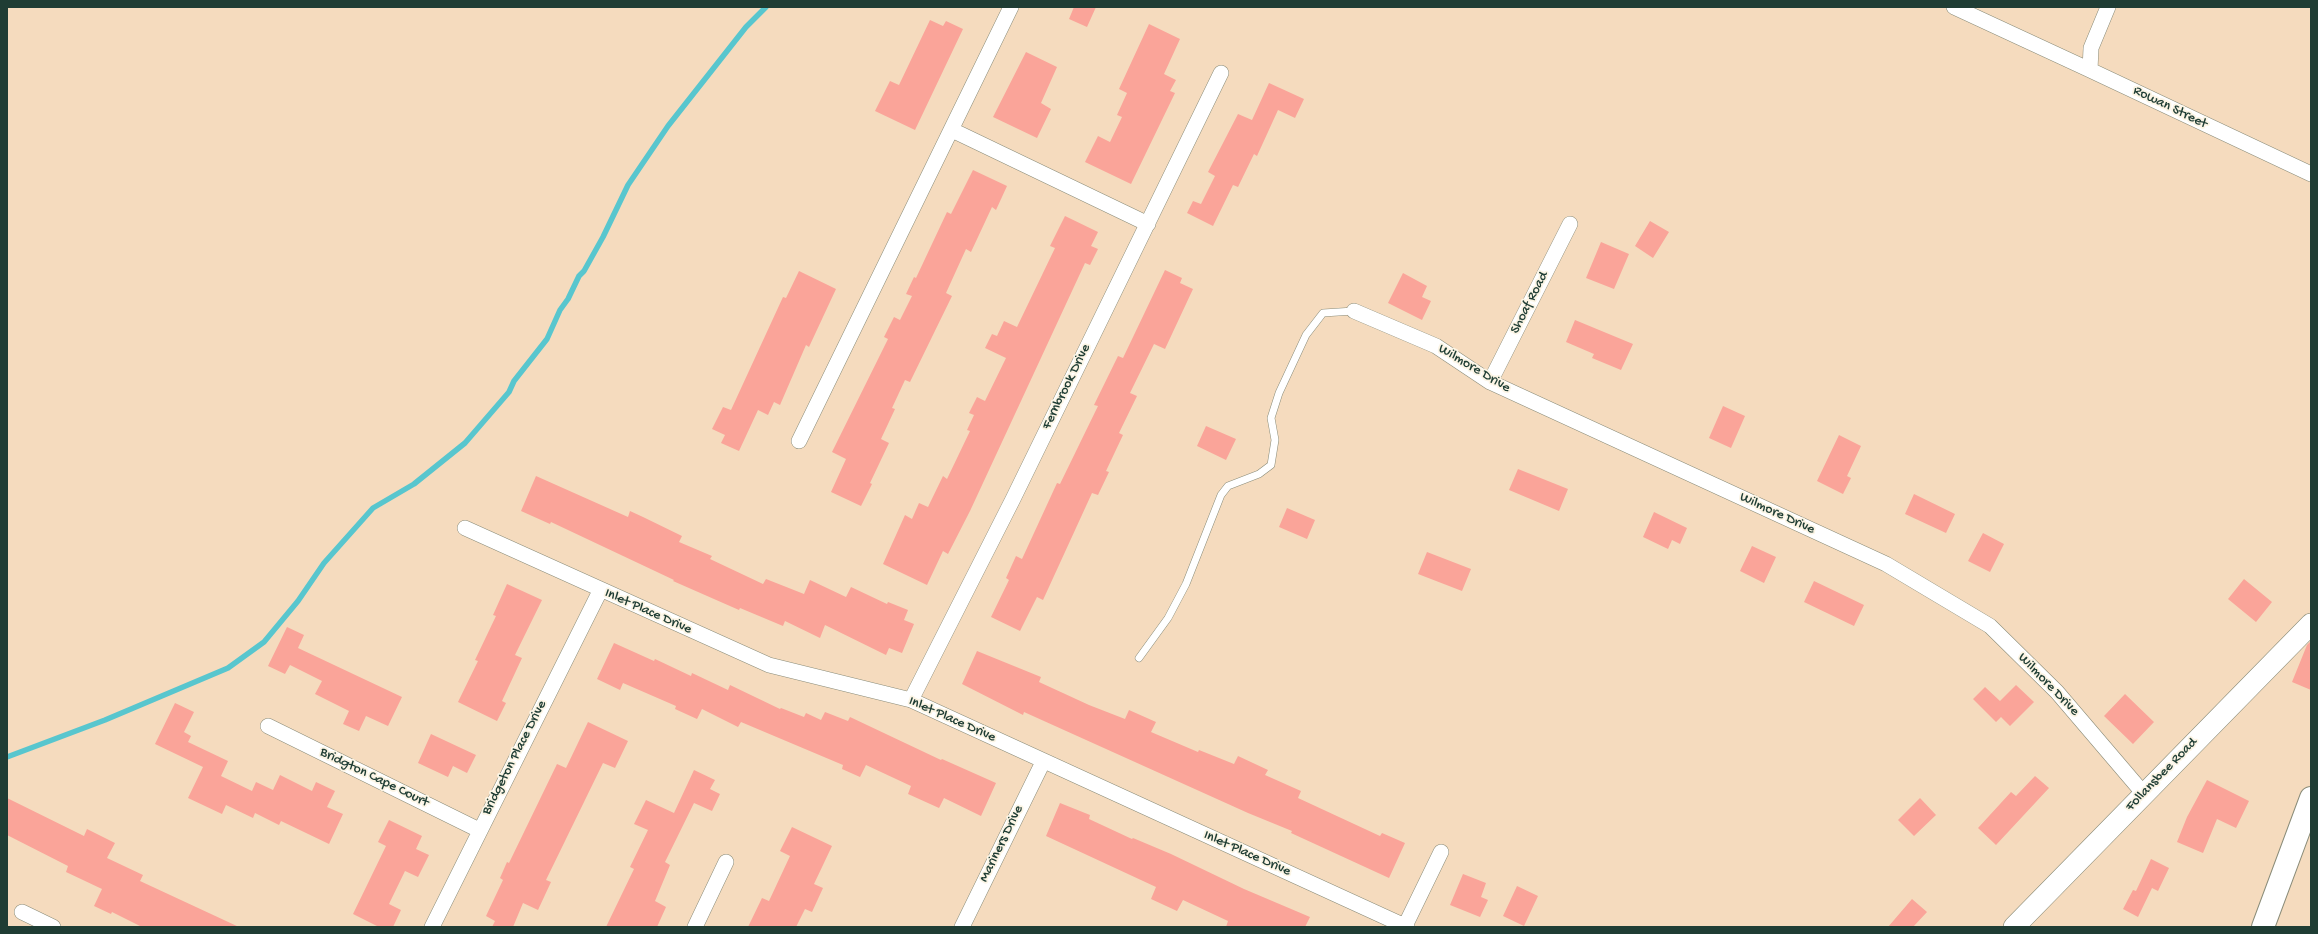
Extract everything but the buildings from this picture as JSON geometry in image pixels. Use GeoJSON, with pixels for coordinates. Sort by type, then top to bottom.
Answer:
{"type":"FeatureCollection","features":[{"type":"Feature","properties":{"kind":"main road"},"geometry":{"type":"LineString","coordinates":[[2263,927],[2311,798]]}},
{"type":"Feature","properties":{"kind":"street"},"geometry":{"type":"LineString","coordinates":[[799,441],[1011,7]]}},
{"type":"Feature","properties":{"kind":"street","name":"Rowan Street"},"geometry":{"type":"LineString","coordinates":[[1954,7],[2311,174]]}},
{"type":"Feature","properties":{"kind":"street"},"geometry":{"type":"LineString","coordinates":[[2090,70],[2091,48],[2108,7]]}},
{"type":"Feature","properties":{"kind":"street","name":"Fernbrook Drive"},"geometry":{"type":"LineString","coordinates":[[911,700],[1148,224],[1221,72]]}},
{"type":"Feature","properties":{"kind":"street"},"geometry":{"type":"LineString","coordinates":[[952,130],[1148,224]]}},
{"type":"Feature","properties":{"kind":"street","name":"Shoaf Road"},"geometry":{"type":"LineString","coordinates":[[1490,382],[1570,224]]}},
{"type":"Feature","properties":{"kind":"street","name":"Wilmore Drive"},"geometry":{"type":"LineString","coordinates":[[1354,311],[1436,346],[1490,382],[1886,564],[1990,626],[2057,692],[2144,794]]}},
{"type":"Feature","properties":{"kind":"street","name":"Inlet Place Drive"},"geometry":{"type":"LineString","coordinates":[[465,528],[769,665],[911,700],[1043,762],[1406,927]]}},
{"type":"Feature","properties":{"kind":"street","name":"Bridgeton Place Drive"},"geometry":{"type":"LineString","coordinates":[[432,927],[479,830],[600,590]]}},
{"type":"Feature","properties":{"kind":"street","name":"Follansbee Road"},"geometry":{"type":"LineString","coordinates":[[2014,927],[2311,624]]}},
{"type":"Feature","properties":{"kind":"street","name":"Bridgton Cape Court"},"geometry":{"type":"LineString","coordinates":[[268,726],[479,830]]}},
{"type":"Feature","properties":{"kind":"street","name":"Mariners Drive"},"geometry":{"type":"LineString","coordinates":[[962,927],[1043,762]]}},
{"type":"Feature","properties":{"kind":"street"},"geometry":{"type":"LineString","coordinates":[[1406,927],[1441,852]]}},
{"type":"Feature","properties":{"kind":"street"},"geometry":{"type":"LineString","coordinates":[[695,927],[726,862]]}},
{"type":"Feature","properties":{"kind":"street"},"geometry":{"type":"LineString","coordinates":[[22,912],[53,927]]}},
{"type":"Feature","properties":{"kind":"lane"},"geometry":{"type":"LineString","coordinates":[[1139,658],[1168,618],[1186,584],[1221,495],[1228,486],[1259,474],[1271,464],[1275,440],[1271,418],[1279,393],[1306,335],[1323,313],[1354,311]]}},
{"type":"Feature","properties":{"kind":"waterway"},"geometry":{"type":"LineString","coordinates":[[7,757],[105,720],[228,668],[264,642],[298,601],[324,563],[373,508],[414,484],[465,443],[509,392],[514,381],[547,339],[560,310],[568,299],[579,276],[584,271],[603,237],[628,185],[668,126],[746,27],[766,7]]}}]}
